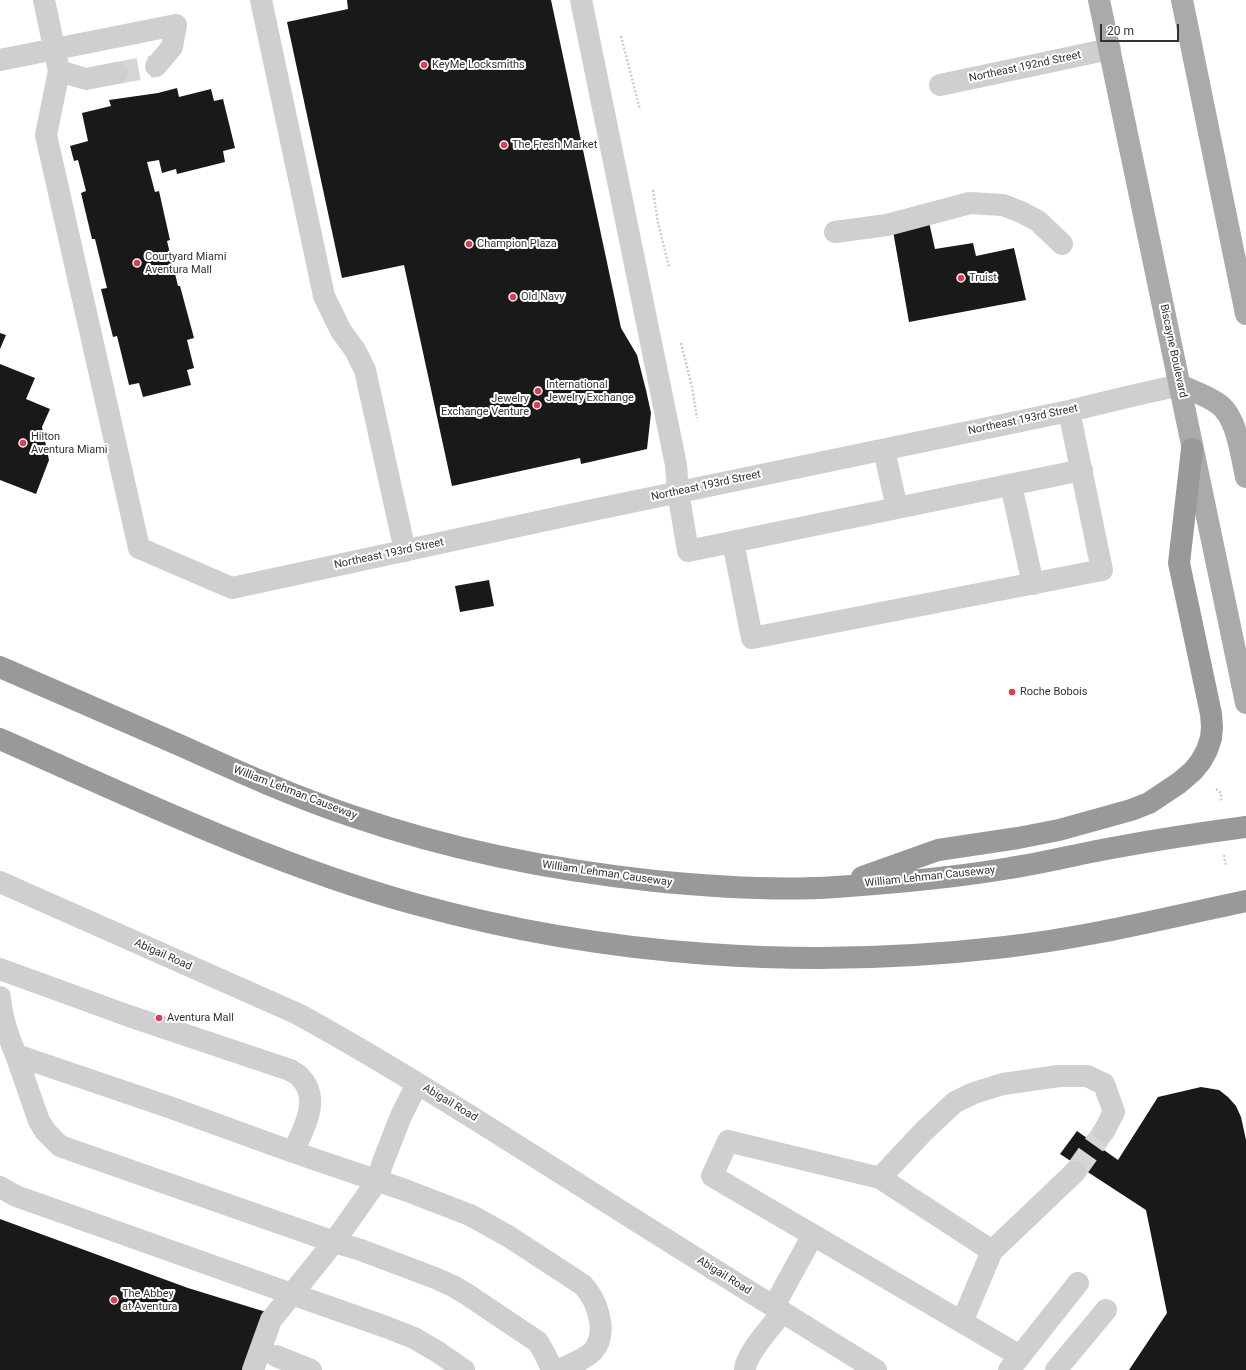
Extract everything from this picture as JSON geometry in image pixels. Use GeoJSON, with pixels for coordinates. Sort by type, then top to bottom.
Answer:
{"type":"FeatureCollection","features":[{"type":"Feature","properties":{"kind":"highway"},"geometry":{"type":"LineString","coordinates":[[833,887],[938,850],[1018,838],[1059,830],[1132,810],[1149,803],[1179,783],[1193,771],[1207,750],[1212,727],[1209,706],[1179,563],[1192,449]]}},
{"type":"Feature","properties":{"kind":"highway","name":"William Lehman Causeway"},"geometry":{"type":"LineString","coordinates":[[0,667],[229,768],[310,801],[352,816],[440,842],[512,860],[606,876],[701,886],[833,887],[974,874],[1014,868],[1112,848],[1246,827]]}},
{"type":"Feature","properties":{"kind":"highway"},"geometry":{"type":"LineString","coordinates":[[0,739],[213,832],[282,859],[367,889],[413,903],[501,925],[544,934],[640,947],[730,955],[828,959],[873,958],[930,954],[1008,947],[1096,933],[1246,901]]}},
{"type":"Feature","properties":{"kind":"main road","name":"Biscayne Boulevard"},"geometry":{"type":"LineString","coordinates":[[1099,0],[1246,703]]}},
{"type":"Feature","properties":{"kind":"main road"},"geometry":{"type":"LineString","coordinates":[[1182,0],[1246,314]]}},
{"type":"Feature","properties":{"kind":"main road"},"geometry":{"type":"LineString","coordinates":[[1180,385],[1218,403],[1225,410],[1234,428],[1246,477]]}},
{"type":"Feature","properties":{"kind":"street"},"geometry":{"type":"LineString","coordinates":[[44,0],[59,71],[86,79],[117,73]]}},
{"type":"Feature","properties":{"kind":"street"},"geometry":{"type":"LineString","coordinates":[[261,0],[324,296],[341,331],[355,350],[365,370],[405,551]]}},
{"type":"Feature","properties":{"kind":"street"},"geometry":{"type":"LineString","coordinates":[[582,0],[676,466],[678,492],[688,551],[1082,470]]}},
{"type":"Feature","properties":{"kind":"street"},"geometry":{"type":"LineString","coordinates":[[0,60],[176,25],[172,47],[156,66]]}},
{"type":"Feature","properties":{"kind":"street","name":"Northeast 192nd Street"},"geometry":{"type":"LineString","coordinates":[[940,85],[1110,49]]}},
{"type":"Feature","properties":{"kind":"street","name":"Northeast 193rd Street"},"geometry":{"type":"LineString","coordinates":[[59,71],[46,135],[139,548],[232,588],[678,492],[1069,411],[1180,385]]}},
{"type":"Feature","properties":{"kind":"street"},"geometry":{"type":"LineString","coordinates":[[835,232],[887,225],[970,203],[1003,205],[1021,212],[1038,221],[1062,244]]}},
{"type":"Feature","properties":{"kind":"street"},"geometry":{"type":"LineString","coordinates":[[733,542],[752,638],[1102,570],[1069,411]]}},
{"type":"Feature","properties":{"kind":"street"},"geometry":{"type":"LineString","coordinates":[[884,450],[896,508]]}},
{"type":"Feature","properties":{"kind":"street"},"geometry":{"type":"LineString","coordinates":[[1011,484],[1033,584]]}},
{"type":"Feature","properties":{"kind":"street","name":"Abigail Road"},"geometry":{"type":"LineString","coordinates":[[0,882],[298,1014],[333,1033],[502,1135],[876,1370]]}},
{"type":"Feature","properties":{"kind":"street"},"geometry":{"type":"LineString","coordinates":[[293,1152],[305,1127],[310,1110],[309,1094],[306,1084],[300,1076],[290,1070],[129,1016],[3,970],[0,995],[3,1020],[8,1036],[39,1121],[46,1132],[60,1146],[334,1242],[361,1250],[453,1286],[538,1342],[552,1370]]}},
{"type":"Feature","properties":{"kind":"street"},"geometry":{"type":"LineString","coordinates":[[16,1055],[169,1107],[377,1181],[470,1215],[489,1224],[583,1285],[589,1291],[594,1300],[599,1316],[600,1333],[598,1341],[593,1350],[584,1357],[560,1370]]}},
{"type":"Feature","properties":{"kind":"street"},"geometry":{"type":"LineString","coordinates":[[880,1178],[923,1132],[955,1102],[974,1093],[1003,1084],[1059,1076],[1087,1076],[1104,1084],[1114,1112],[1104,1131]]}},
{"type":"Feature","properties":{"kind":"street"},"geometry":{"type":"LineString","coordinates":[[253,1370],[271,1320],[334,1242],[377,1181],[401,1116],[417,1084]]}},
{"type":"Feature","properties":{"kind":"street"},"geometry":{"type":"LineString","coordinates":[[992,1251],[880,1178],[728,1141],[712,1176],[962,1322],[1015,1363],[1078,1283]]}},
{"type":"Feature","properties":{"kind":"street"},"geometry":{"type":"LineString","coordinates":[[962,1322],[992,1251],[1075,1172]]}},
{"type":"Feature","properties":{"kind":"street"},"geometry":{"type":"LineString","coordinates":[[0,1187],[16,1196],[414,1338],[464,1370]]}},
{"type":"Feature","properties":{"kind":"street"},"geometry":{"type":"LineString","coordinates":[[745,1370],[745,1365],[778,1309],[814,1235]]}},
{"type":"Feature","properties":{"kind":"street"},"geometry":{"type":"LineString","coordinates":[[1056,1370],[1106,1310]]}},
{"type":"Feature","properties":{"kind":"street"},"geometry":{"type":"LineString","coordinates":[[276,1356],[311,1370]]}},
{"type":"Feature","properties":{"kind":"path"},"geometry":{"type":"LineString","coordinates":[[621,36],[640,110]]}},
{"type":"Feature","properties":{"kind":"path"},"geometry":{"type":"LineString","coordinates":[[653,190],[658,223],[669,267]]}},
{"type":"Feature","properties":{"kind":"path"},"geometry":{"type":"LineString","coordinates":[[681,343],[692,387],[697,418]]}},
{"type":"Feature","properties":{"kind":"path"},"geometry":{"type":"LineString","coordinates":[[1216,789],[1221,793],[1221,801]]}},
{"type":"Feature","properties":{"kind":"path"},"geometry":{"type":"LineString","coordinates":[[1224,855],[1226,866]]}},
{"type":"Feature","properties":{"kind":"building","name":"Champion Plaza"},"geometry":{"type":"Polygon","coordinates":[[[347,0],[551,0],[621,328],[637,355],[651,413],[647,449],[581,464],[580,458],[452,486],[404,265],[342,278],[287,22],[348,9],[347,0]]]}},
{"type":"Feature","properties":{"kind":"building","name":"Courtyard Miami Aventura Mall"},"geometry":{"type":"Polygon","coordinates":[[[177,88],[179,97],[211,89],[214,101],[223,99],[235,148],[223,151],[225,162],[177,174],[176,169],[162,173],[159,160],[147,162],[155,192],[159,191],[170,240],[167,241],[178,286],[180,286],[194,338],[187,340],[194,368],[187,370],[191,385],[143,397],[139,383],[129,385],[117,336],[113,337],[101,289],[107,288],[95,239],[92,239],[81,193],[86,191],[78,160],[74,161],[70,146],[88,141],[82,113],[111,106],[109,100],[158,93],[177,88]]]}},
{"type":"Feature","properties":{"kind":"building","name":"Truist"},"geometry":{"type":"Polygon","coordinates":[[[929,222],[935,249],[973,243],[976,256],[1014,248],[1026,300],[909,322],[893,231],[929,222]]]}},
{"type":"Feature","properties":{"kind":"building"},"geometry":{"type":"Polygon","coordinates":[[[0,333],[6,335],[0,349],[0,333]]]}},
{"type":"Feature","properties":{"kind":"building","name":"Hilton Aventura Miami"},"geometry":{"type":"Polygon","coordinates":[[[0,364],[35,378],[26,399],[50,409],[42,427],[49,460],[36,494],[0,480],[0,364]]]}},
{"type":"Feature","properties":{"kind":"building"},"geometry":{"type":"Polygon","coordinates":[[[489,580],[494,606],[460,612],[455,586],[489,580]]]}},
{"type":"Feature","properties":{"kind":"building"},"geometry":{"type":"Polygon","coordinates":[[[1201,1087],[1219,1090],[1236,1106],[1241,1117],[1246,1140],[1246,1370],[1129,1370],[1167,1313],[1146,1210],[1060,1154],[1077,1131],[1118,1160],[1158,1097],[1201,1087]]]}},
{"type":"Feature","properties":{"kind":"building","name":"The Abbey at Aventura"},"geometry":{"type":"Polygon","coordinates":[[[0,1219],[188,1288],[266,1312],[246,1370],[0,1370],[0,1219]]]}},
{"type":"Feature","properties":{"kind":"tunnel"},"geometry":{"type":"LineString","coordinates":[[117,73],[156,66]]}},
{"type":"Feature","properties":{"kind":"tunnel"},"geometry":{"type":"LineString","coordinates":[[1075,1172],[1104,1131]]}},
{"type":"Feature","properties":{"kind":"place","name":"KeyMe Locksmiths"},"geometry":{"type":"Point","coordinates":[424,65]}},
{"type":"Feature","properties":{"kind":"place","name":"The Fresh Market"},"geometry":{"type":"Point","coordinates":[504,145]}},
{"type":"Feature","properties":{"kind":"place","name":"Champion Plaza"},"geometry":{"type":"Point","coordinates":[469,244]}},
{"type":"Feature","properties":{"kind":"place","name":"Courtyard Miami Aventura Mall"},"geometry":{"type":"Point","coordinates":[137,263]}},
{"type":"Feature","properties":{"kind":"place","name":"Truist"},"geometry":{"type":"Point","coordinates":[961,278]}},
{"type":"Feature","properties":{"kind":"place","name":"Old Navy"},"geometry":{"type":"Point","coordinates":[513,297]}},
{"type":"Feature","properties":{"kind":"place","name":"International Jewelry Exchange"},"geometry":{"type":"Point","coordinates":[538,391]}},
{"type":"Feature","properties":{"kind":"place","name":"Jewelry Exchange Venture"},"geometry":{"type":"Point","coordinates":[537,405]}},
{"type":"Feature","properties":{"kind":"place","name":"Hilton Aventura Miami"},"geometry":{"type":"Point","coordinates":[23,443]}},
{"type":"Feature","properties":{"kind":"place","name":"Roche Bobois"},"geometry":{"type":"Point","coordinates":[1012,692]}},
{"type":"Feature","properties":{"kind":"place","name":"Aventura Mall"},"geometry":{"type":"Point","coordinates":[159,1018]}},
{"type":"Feature","properties":{"kind":"place","name":"The Abbey at Aventura"},"geometry":{"type":"Point","coordinates":[114,1300]}}]}
